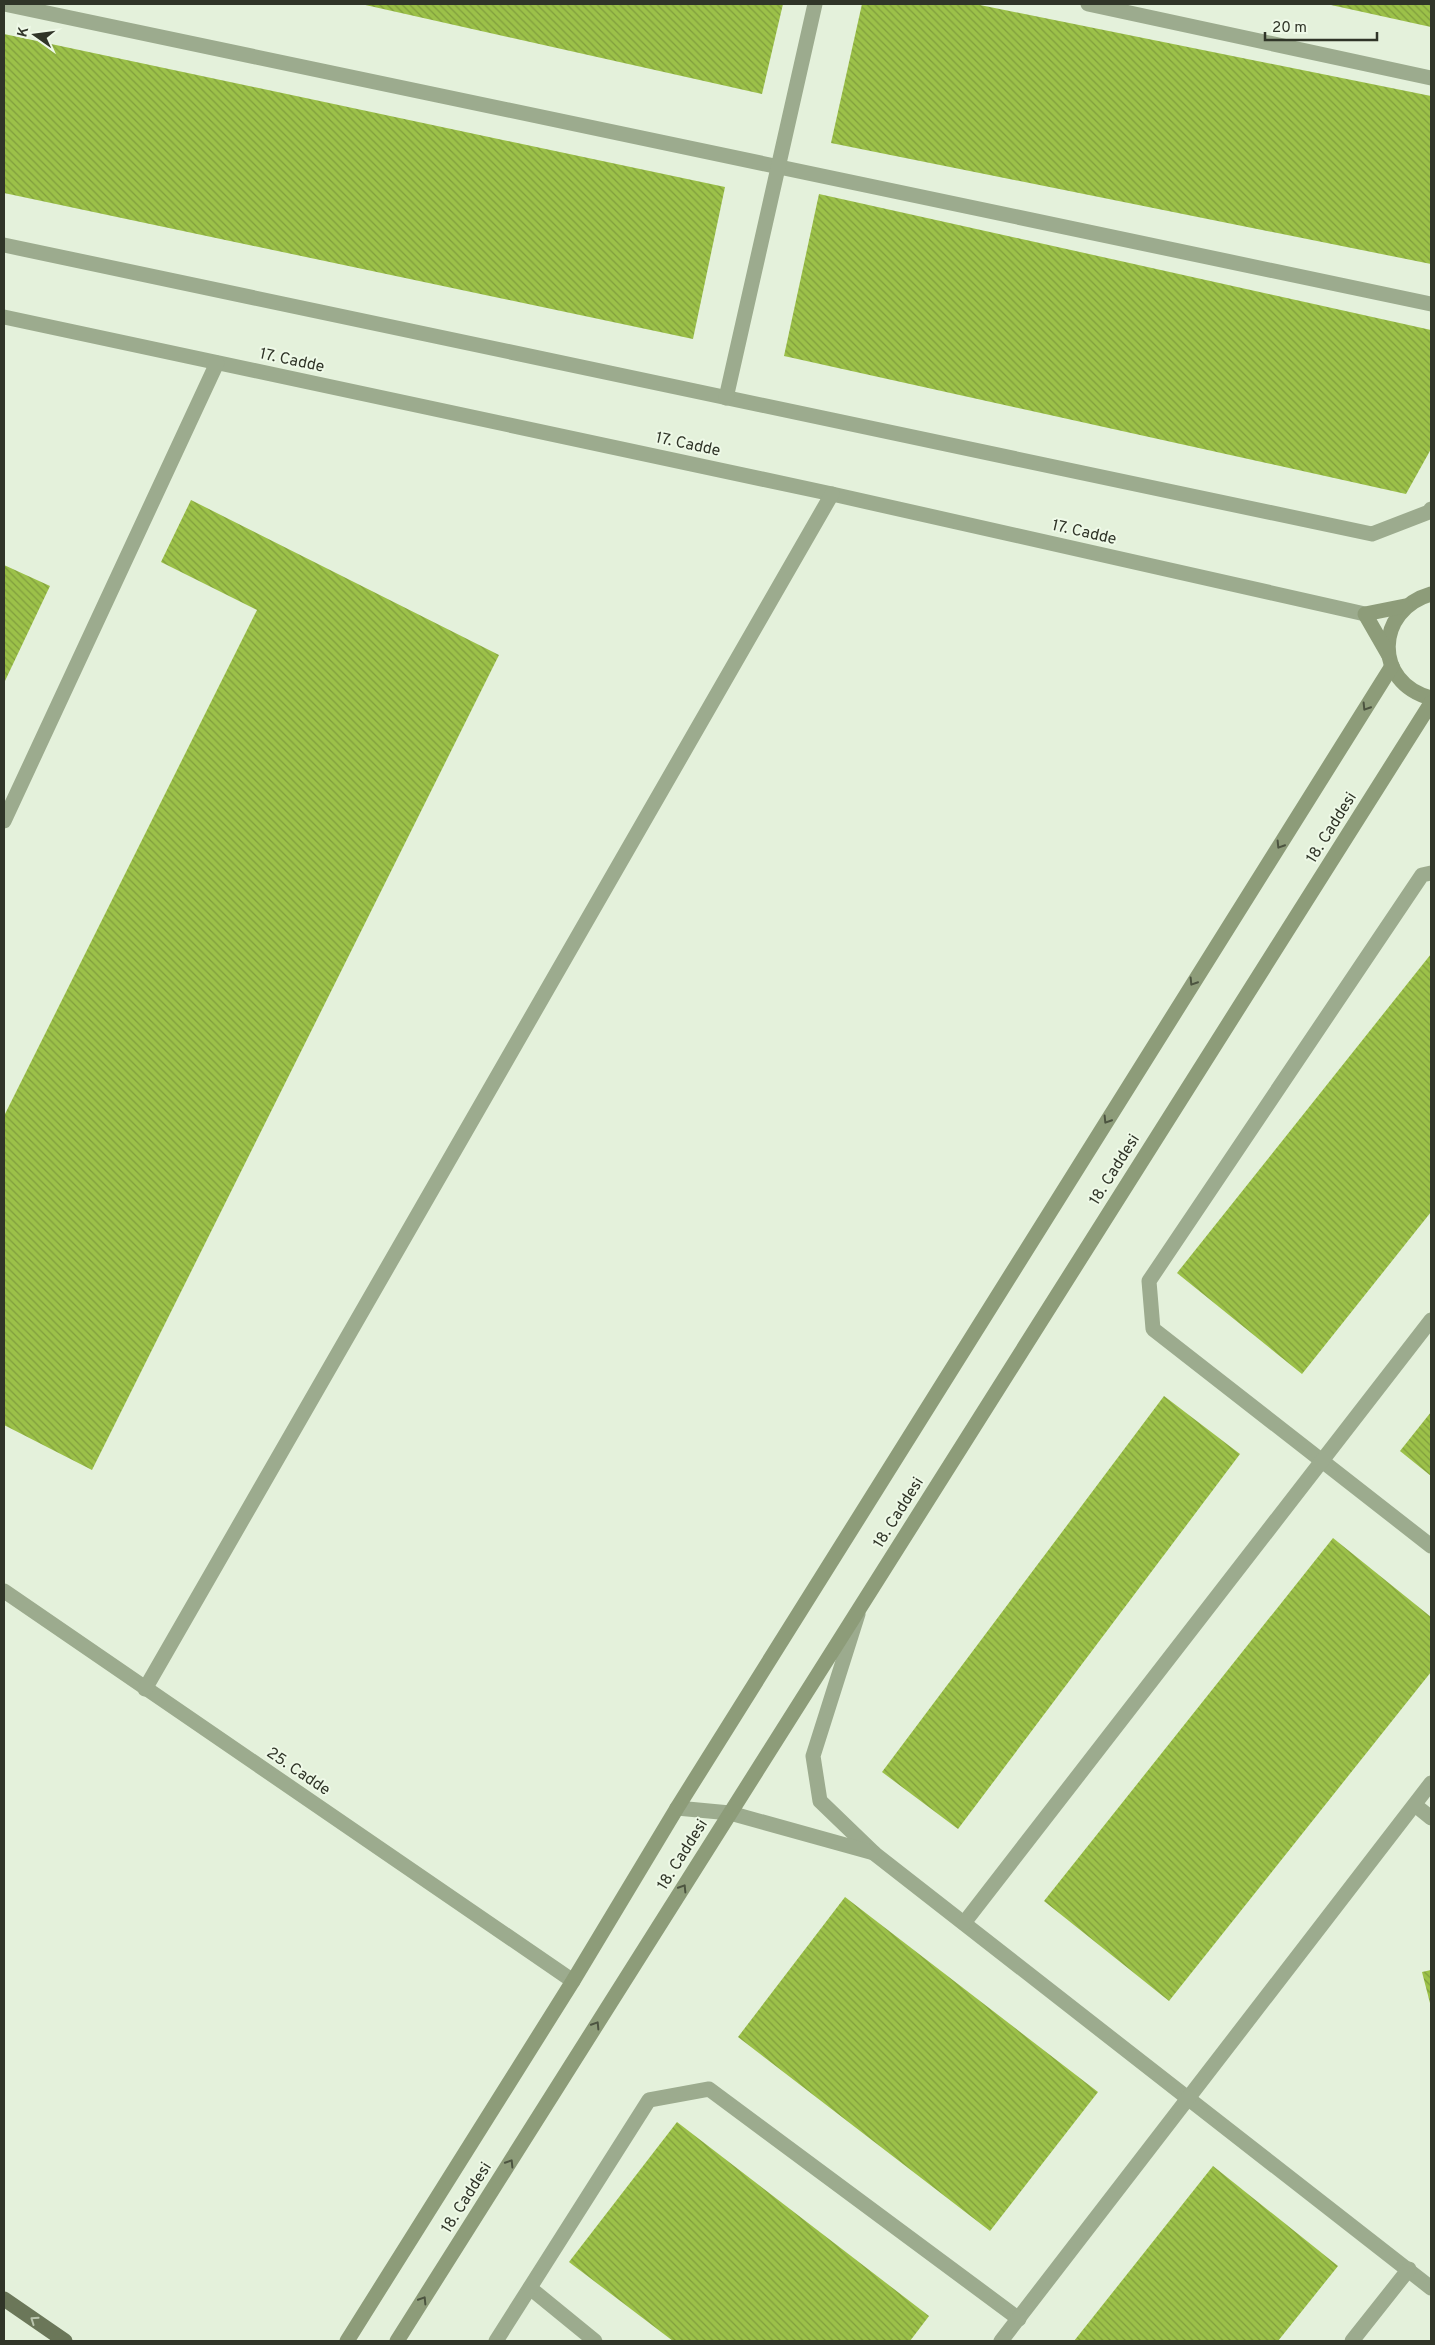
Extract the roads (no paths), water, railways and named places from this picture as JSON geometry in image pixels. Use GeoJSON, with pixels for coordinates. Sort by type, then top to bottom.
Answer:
{"type":"FeatureCollection","features":[{"type":"Feature","properties":{"kind":"main road"},"geometry":{"type":"LineString","coordinates":[[4,2299],[65,2341]]}},
{"type":"Feature","properties":{"kind":"street"},"geometry":{"type":"LineString","coordinates":[[4,4],[1431,304]]}},
{"type":"Feature","properties":{"kind":"street"},"geometry":{"type":"LineString","coordinates":[[726,398],[815,4]]}},
{"type":"Feature","properties":{"kind":"street"},"geometry":{"type":"LineString","coordinates":[[1088,4],[1431,78]]}},
{"type":"Feature","properties":{"kind":"street"},"geometry":{"type":"LineString","coordinates":[[4,245],[1372,534],[1429,512],[1431,509]]}},
{"type":"Feature","properties":{"kind":"street","name":"17. Cadde"},"geometry":{"type":"LineString","coordinates":[[4,317],[832,494],[1365,614]]}},
{"type":"Feature","properties":{"kind":"street"},"geometry":{"type":"LineString","coordinates":[[4,821],[218,363]]}},
{"type":"Feature","properties":{"kind":"street"},"geometry":{"type":"LineString","coordinates":[[145,1689],[832,494]]}},
{"type":"Feature","properties":{"kind":"street"},"geometry":{"type":"LineString","coordinates":[[346,2341],[573,1981],[677,1808],[1390,660],[1389,636],[1394,620],[1405,606],[1418,598],[1431,594]]}},
{"type":"Feature","properties":{"kind":"street"},"geometry":{"type":"LineString","coordinates":[[1405,606],[1365,614],[1398,678],[1408,688],[1431,698]]}},
{"type":"Feature","properties":{"kind":"street","name":"18. Caddesi"},"geometry":{"type":"LineString","coordinates":[[397,2341],[1431,703]]}},
{"type":"Feature","properties":{"kind":"street"},"geometry":{"type":"LineString","coordinates":[[1431,873],[1422,875],[1149,1282],[1153,1329],[1431,1546]]}},
{"type":"Feature","properties":{"kind":"street"},"geometry":{"type":"LineString","coordinates":[[964,1923],[1431,1320]]}},
{"type":"Feature","properties":{"kind":"street","name":"25. Cadde"},"geometry":{"type":"LineString","coordinates":[[4,1591],[573,1981]]}},
{"type":"Feature","properties":{"kind":"street"},"geometry":{"type":"LineString","coordinates":[[861,1605],[813,1756],[820,1801],[875,1854],[1431,2288]]}},
{"type":"Feature","properties":{"kind":"street"},"geometry":{"type":"LineString","coordinates":[[1001,2341],[1431,1783]]}},
{"type":"Feature","properties":{"kind":"street"},"geometry":{"type":"LineString","coordinates":[[1414,1805],[1431,1818]]}},
{"type":"Feature","properties":{"kind":"street"},"geometry":{"type":"LineString","coordinates":[[677,1808],[730,1813],[875,1854]]}},
{"type":"Feature","properties":{"kind":"street"},"geometry":{"type":"LineString","coordinates":[[496,2341],[649,2100],[709,2089],[1019,2319]]}},
{"type":"Feature","properties":{"kind":"street"},"geometry":{"type":"LineString","coordinates":[[1352,2341],[1408,2269]]}},
{"type":"Feature","properties":{"kind":"street"},"geometry":{"type":"LineString","coordinates":[[530,2288],[596,2341]]}}]}
